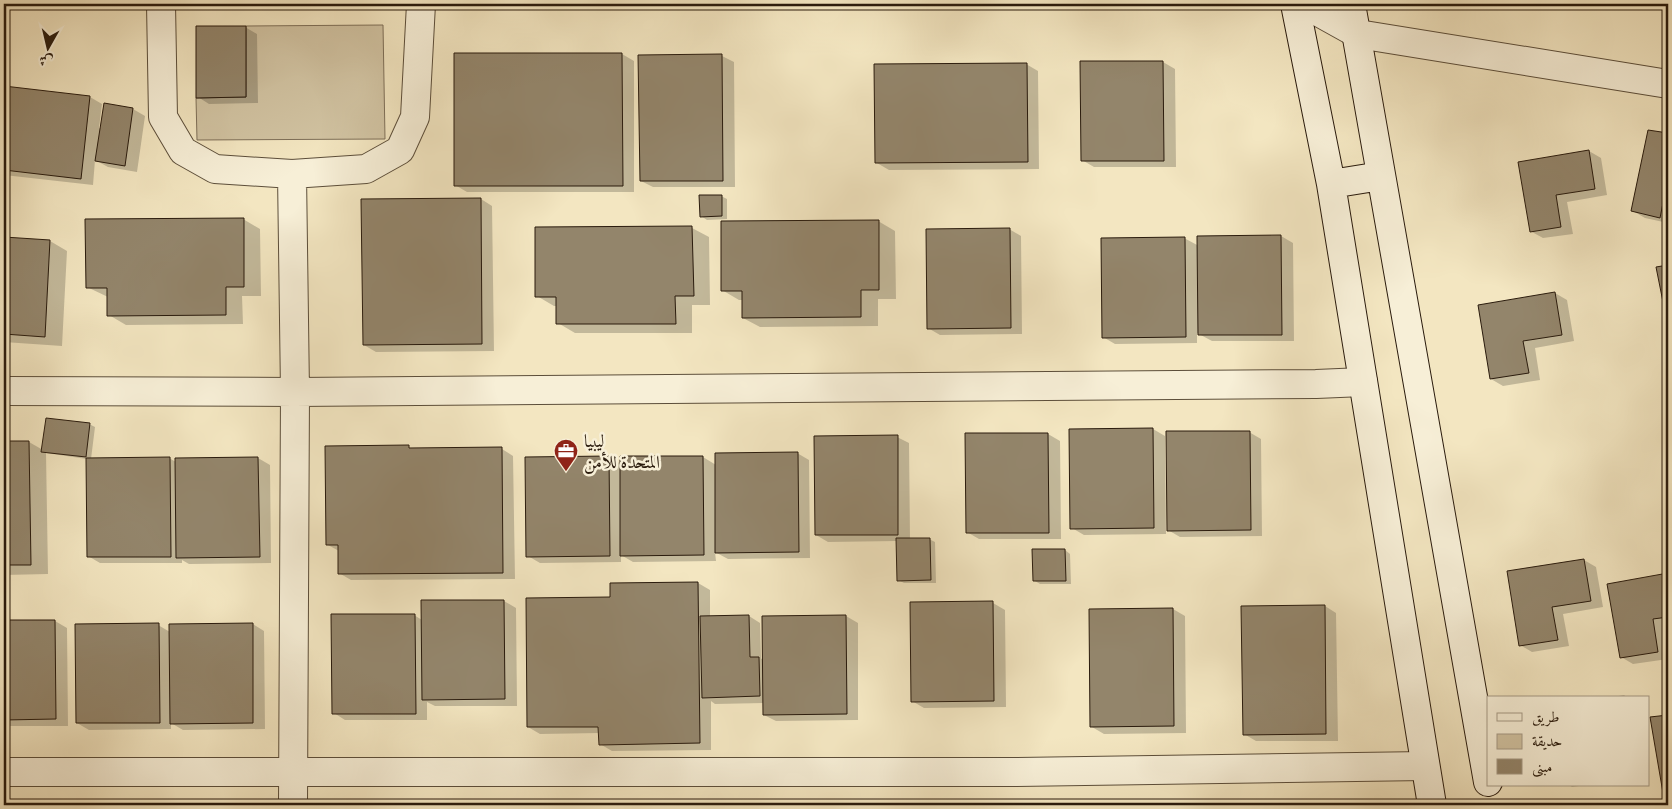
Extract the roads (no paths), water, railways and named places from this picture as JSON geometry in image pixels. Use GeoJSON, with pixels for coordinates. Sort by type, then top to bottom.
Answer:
{"type":"FeatureCollection","features":[{"type":"Feature","properties":{"kind":"street"},"geometry":{"type":"LineString","coordinates":[[162,4],[163,117],[183,151],[215,170],[292,174],[366,169],[400,150],[415,117],[421,4]]}},
{"type":"Feature","properties":{"kind":"street"},"geometry":{"type":"LineString","coordinates":[[1294,4],[1331,184],[1432,805]]}},
{"type":"Feature","properties":{"kind":"street"},"geometry":{"type":"LineString","coordinates":[[1304,4],[1358,34],[1668,84]]}},
{"type":"Feature","properties":{"kind":"street"},"geometry":{"type":"LineString","coordinates":[[1351,4],[1358,34],[1381,176],[1487,776]]}},
{"type":"Feature","properties":{"kind":"street"},"geometry":{"type":"LineString","coordinates":[[292,174],[294,392],[293,805]]}},
{"type":"Feature","properties":{"kind":"street"},"geometry":{"type":"LineString","coordinates":[[1331,184],[1381,176]]}},
{"type":"Feature","properties":{"kind":"street"},"geometry":{"type":"LineString","coordinates":[[4,391],[294,392],[1363,382]]}},
{"type":"Feature","properties":{"kind":"street"},"geometry":{"type":"LineString","coordinates":[[4,772],[1017,772],[1425,766]]}},
{"type":"Feature","properties":{"kind":"street"},"geometry":{"type":"LineString","coordinates":[[1489,786],[1492,805]]}},
{"type":"Feature","properties":{"kind":"place","name":"ليبيا المتحدة للأمن"},"geometry":{"type":"Point","coordinates":[566,472]}}]}
